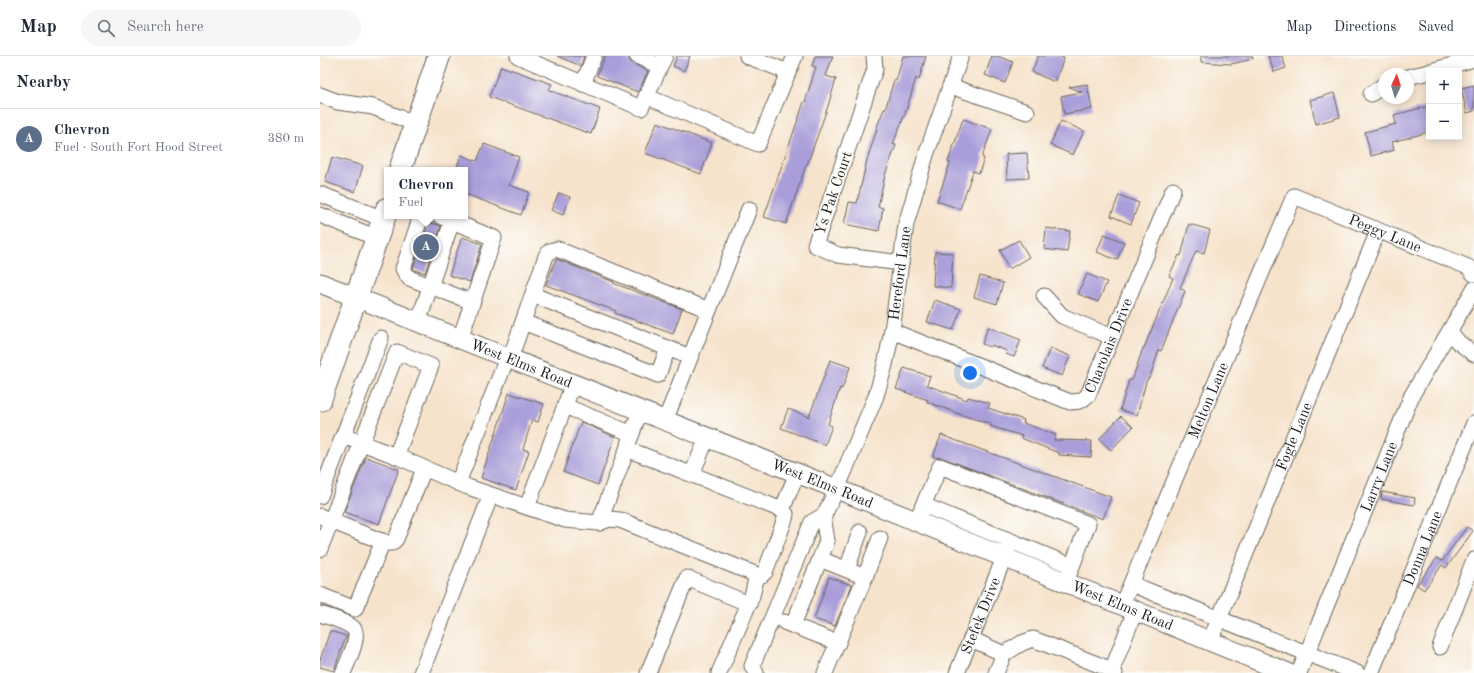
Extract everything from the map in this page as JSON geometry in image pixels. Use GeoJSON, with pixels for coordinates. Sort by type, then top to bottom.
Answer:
{"type":"FeatureCollection","features":[{"type":"Feature","properties":{"kind":"highway"},"geometry":{"type":"LineString","coordinates":[[401,167],[439,56]]}},
{"type":"Feature","properties":{"kind":"highway"},"geometry":{"type":"LineString","coordinates":[[320,400],[382,222]]}},
{"type":"Feature","properties":{"kind":"main road","name":"West Elms Road"},"geometry":{"type":"LineString","coordinates":[[320,283],[837,489],[916,522],[986,541],[1007,549],[1069,574],[1129,608],[1288,673]]}},
{"type":"Feature","properties":{"kind":"street"},"geometry":{"type":"LineString","coordinates":[[518,56],[641,108],[662,61],[637,56]]}},
{"type":"Feature","properties":{"kind":"street"},"geometry":{"type":"LineString","coordinates":[[583,84],[594,56]]}},
{"type":"Feature","properties":{"kind":"street"},"geometry":{"type":"LineString","coordinates":[[747,56],[788,72]]}},
{"type":"Feature","properties":{"kind":"street"},"geometry":{"type":"LineString","coordinates":[[646,96],[758,144],[795,56]]}},
{"type":"Feature","properties":{"kind":"street","name":"Ys Pak Court"},"geometry":{"type":"LineString","coordinates":[[874,56],[875,69],[815,245],[838,255],[901,263]]}},
{"type":"Feature","properties":{"kind":"street","name":"Hereford Lane"},"geometry":{"type":"LineString","coordinates":[[824,515],[837,489],[876,396],[886,365],[892,332],[906,224],[926,155],[961,56]]}},
{"type":"Feature","properties":{"kind":"street"},"geometry":{"type":"LineString","coordinates":[[1441,68],[1474,59]]}},
{"type":"Feature","properties":{"kind":"street"},"geometry":{"type":"LineString","coordinates":[[1414,75],[1426,72]]}},
{"type":"Feature","properties":{"kind":"street"},"geometry":{"type":"LineString","coordinates":[[950,86],[1027,112]]}},
{"type":"Feature","properties":{"kind":"street"},"geometry":{"type":"LineString","coordinates":[[1371,94],[1378,89]]}},
{"type":"Feature","properties":{"kind":"street"},"geometry":{"type":"LineString","coordinates":[[320,95],[338,102],[373,107],[416,124]]}},
{"type":"Feature","properties":{"kind":"street","name":"Charolais Drive"},"geometry":{"type":"LineString","coordinates":[[892,332],[1070,402],[1083,400],[1088,395],[1173,190]]}},
{"type":"Feature","properties":{"kind":"street"},"geometry":{"type":"LineString","coordinates":[[320,194],[382,222]]}},
{"type":"Feature","properties":{"kind":"street","name":"Peggy Lane"},"geometry":{"type":"LineString","coordinates":[[1294,196],[1468,267],[1474,274]]}},
{"type":"Feature","properties":{"kind":"street","name":"Melton Lane"},"geometry":{"type":"LineString","coordinates":[[1113,671],[1129,608],[1131,584],[1294,196]]}},
{"type":"Feature","properties":{"kind":"street"},"geometry":{"type":"LineString","coordinates":[[665,421],[749,209]]}},
{"type":"Feature","properties":{"kind":"street"},"geometry":{"type":"LineString","coordinates":[[320,215],[382,222]]}},
{"type":"Feature","properties":{"kind":"street"},"geometry":{"type":"LineString","coordinates":[[420,219],[403,269],[409,278],[472,302]]}},
{"type":"Feature","properties":{"kind":"street"},"geometry":{"type":"LineString","coordinates":[[418,322],[430,287],[446,219]]}},
{"type":"Feature","properties":{"kind":"street"},"geometry":{"type":"LineString","coordinates":[[448,219],[494,238],[460,339]]}},
{"type":"Feature","properties":{"kind":"street","name":"Fogle Lane"},"geometry":{"type":"LineString","coordinates":[[1210,641],[1378,231]]}},
{"type":"Feature","properties":{"kind":"street"},"geometry":{"type":"LineString","coordinates":[[458,483],[523,322],[546,256],[550,251],[557,249],[709,310]]}},
{"type":"Feature","properties":{"kind":"street","name":"Larry Lane"},"geometry":{"type":"LineString","coordinates":[[1299,673],[1412,395],[1474,289]]}},
{"type":"Feature","properties":{"kind":"street"},"geometry":{"type":"LineString","coordinates":[[533,295],[690,357]]}},
{"type":"Feature","properties":{"kind":"street"},"geometry":{"type":"LineString","coordinates":[[1044,296],[1062,316],[1112,337]]}},
{"type":"Feature","properties":{"kind":"street"},"geometry":{"type":"LineString","coordinates":[[523,322],[658,375],[668,348]]}},
{"type":"Feature","properties":{"kind":"street"},"geometry":{"type":"LineString","coordinates":[[1450,331],[1458,342],[1474,354]]}},
{"type":"Feature","properties":{"kind":"street"},"geometry":{"type":"LineString","coordinates":[[320,496],[381,338]]}},
{"type":"Feature","properties":{"kind":"street"},"geometry":{"type":"LineString","coordinates":[[320,549],[325,518],[362,443],[397,352],[430,366],[396,456]]}},
{"type":"Feature","properties":{"kind":"street"},"geometry":{"type":"LineString","coordinates":[[526,507],[573,384]]}},
{"type":"Feature","properties":{"kind":"street"},"geometry":{"type":"LineString","coordinates":[[565,406],[632,434]]}},
{"type":"Feature","properties":{"kind":"street"},"geometry":{"type":"LineString","coordinates":[[599,523],[640,411]]}},
{"type":"Feature","properties":{"kind":"street","name":"Donna Lane"},"geometry":{"type":"LineString","coordinates":[[1371,673],[1474,423]]}},
{"type":"Feature","properties":{"kind":"street"},"geometry":{"type":"LineString","coordinates":[[343,436],[396,456],[458,483],[565,520],[599,523],[609,520],[620,520],[757,575],[765,572],[785,519],[786,514],[782,510],[627,449]]}},
{"type":"Feature","properties":{"kind":"street"},"geometry":{"type":"LineString","coordinates":[[692,474],[707,438]]}},
{"type":"Feature","properties":{"kind":"street"},"geometry":{"type":"LineString","coordinates":[[916,522],[940,466],[1088,524],[1069,574]]}},
{"type":"Feature","properties":{"kind":"street"},"geometry":{"type":"LineString","coordinates":[[325,518],[386,543],[392,542],[396,539],[424,469]]}},
{"type":"Feature","properties":{"kind":"street"},"geometry":{"type":"LineString","coordinates":[[782,510],[797,474]]}},
{"type":"Feature","properties":{"kind":"street"},"geometry":{"type":"LineString","coordinates":[[421,673],[491,495]]}},
{"type":"Feature","properties":{"kind":"street"},"geometry":{"type":"LineString","coordinates":[[923,505],[986,541]]}},
{"type":"Feature","properties":{"kind":"street"},"geometry":{"type":"LineString","coordinates":[[756,673],[752,666],[812,522],[824,515],[827,541],[793,625]]}},
{"type":"Feature","properties":{"kind":"street"},"geometry":{"type":"LineString","coordinates":[[847,569],[860,532]]}},
{"type":"Feature","properties":{"kind":"street"},"geometry":{"type":"LineString","coordinates":[[825,673],[880,538]]}},
{"type":"Feature","properties":{"kind":"street"},"geometry":{"type":"LineString","coordinates":[[320,595],[355,609],[383,541]]}},
{"type":"Feature","properties":{"kind":"street","name":"Stefek Drive"},"geometry":{"type":"LineString","coordinates":[[957,673],[1007,549]]}},
{"type":"Feature","properties":{"kind":"street"},"geometry":{"type":"LineString","coordinates":[[820,559],[865,576]]}},
{"type":"Feature","properties":{"kind":"street"},"geometry":{"type":"LineString","coordinates":[[1440,647],[1474,560]]}},
{"type":"Feature","properties":{"kind":"street"},"geometry":{"type":"LineString","coordinates":[[719,673],[748,604],[757,575]]}},
{"type":"Feature","properties":{"kind":"street"},"geometry":{"type":"LineString","coordinates":[[648,673],[687,578],[748,604]]}},
{"type":"Feature","properties":{"kind":"street"},"geometry":{"type":"LineString","coordinates":[[1131,584],[1357,673]]}},
{"type":"Feature","properties":{"kind":"street"},"geometry":{"type":"LineString","coordinates":[[320,615],[353,627],[356,633],[355,642],[344,673]]}},
{"type":"Feature","properties":{"kind":"street"},"geometry":{"type":"LineString","coordinates":[[772,617],[838,643]]}},
{"type":"Feature","properties":{"kind":"street"},"geometry":{"type":"LineString","coordinates":[[971,638],[1004,654]]}},
{"type":"Feature","properties":{"kind":"street"},"geometry":{"type":"LineString","coordinates":[[996,673],[1004,654],[1022,643],[1033,639],[1113,671]]}},
{"type":"Feature","properties":{"kind":"building"},"geometry":{"type":"Polygon","coordinates":[[[557,56],[584,56],[581,66],[557,56]]]}},
{"type":"Feature","properties":{"kind":"building"},"geometry":{"type":"Polygon","coordinates":[[[605,56],[628,56],[633,64],[648,71],[638,92],[597,76],[605,56]]]}},
{"type":"Feature","properties":{"kind":"building"},"geometry":{"type":"Polygon","coordinates":[[[677,56],[690,56],[684,71],[673,66],[677,56]]]}},
{"type":"Feature","properties":{"kind":"building"},"geometry":{"type":"Polygon","coordinates":[[[815,56],[833,56],[826,76],[836,79],[828,106],[786,224],[764,217],[805,102],[816,67],[812,66],[815,56]]]}},
{"type":"Feature","properties":{"kind":"building"},"geometry":{"type":"Polygon","coordinates":[[[903,56],[926,56],[919,80],[916,78],[906,111],[893,144],[896,145],[885,175],[878,207],[883,208],[879,231],[844,224],[849,202],[857,203],[876,129],[884,109],[885,110],[894,80],[896,81],[903,56]]]}},
{"type":"Feature","properties":{"kind":"building"},"geometry":{"type":"Polygon","coordinates":[[[992,56],[997,56],[1013,62],[1005,83],[985,75],[992,56]]]}},
{"type":"Feature","properties":{"kind":"building"},"geometry":{"type":"Polygon","coordinates":[[[1038,56],[1059,56],[1064,58],[1055,82],[1032,72],[1038,56]]]}},
{"type":"Feature","properties":{"kind":"building"},"geometry":{"type":"Polygon","coordinates":[[[1201,56],[1252,56],[1253,59],[1231,64],[1201,62],[1201,56]]]}},
{"type":"Feature","properties":{"kind":"building"},"geometry":{"type":"Polygon","coordinates":[[[1268,56],[1282,56],[1286,68],[1274,72],[1268,56]]]}},
{"type":"Feature","properties":{"kind":"building"},"geometry":{"type":"Polygon","coordinates":[[[501,66],[552,84],[549,90],[600,109],[591,134],[489,97],[501,66]]]}},
{"type":"Feature","properties":{"kind":"building"},"geometry":{"type":"Polygon","coordinates":[[[1087,84],[1092,109],[1064,114],[1061,96],[1082,92],[1069,87],[1087,84]]]}},
{"type":"Feature","properties":{"kind":"building"},"geometry":{"type":"Polygon","coordinates":[[[1474,85],[1474,111],[1467,113],[1462,88],[1474,85]]]}},
{"type":"Feature","properties":{"kind":"building"},"geometry":{"type":"Polygon","coordinates":[[[1334,93],[1340,117],[1316,124],[1310,100],[1334,93]]]}},
{"type":"Feature","properties":{"kind":"building"},"geometry":{"type":"Polygon","coordinates":[[[1426,107],[1426,133],[1392,142],[1394,150],[1371,156],[1365,132],[1396,124],[1394,115],[1426,107]]]}},
{"type":"Feature","properties":{"kind":"building"},"geometry":{"type":"Polygon","coordinates":[[[963,119],[992,129],[982,157],[984,158],[979,173],[973,171],[960,209],[937,201],[950,163],[948,162],[963,119]]]}},
{"type":"Feature","properties":{"kind":"building"},"geometry":{"type":"Polygon","coordinates":[[[1061,121],[1084,131],[1073,155],[1050,145],[1061,121]]]}},
{"type":"Feature","properties":{"kind":"building"},"geometry":{"type":"Polygon","coordinates":[[[657,122],[712,143],[701,174],[645,153],[657,122]]]}},
{"type":"Feature","properties":{"kind":"building"},"geometry":{"type":"Polygon","coordinates":[[[484,144],[519,157],[509,185],[529,192],[521,215],[468,195],[468,167],[457,167],[461,155],[477,161],[484,144]]]}},
{"type":"Feature","properties":{"kind":"building"},"geometry":{"type":"Polygon","coordinates":[[[1027,153],[1029,178],[1007,179],[1006,154],[1027,153]]]}},
{"type":"Feature","properties":{"kind":"building"},"geometry":{"type":"Polygon","coordinates":[[[332,157],[363,166],[355,192],[325,182],[332,157]]]}},
{"type":"Feature","properties":{"kind":"building"},"geometry":{"type":"Polygon","coordinates":[[[559,193],[570,197],[563,215],[551,210],[559,193]]]}},
{"type":"Feature","properties":{"kind":"building"},"geometry":{"type":"Polygon","coordinates":[[[1119,195],[1139,203],[1131,224],[1111,216],[1119,195]]]}},
{"type":"Feature","properties":{"kind":"building"},"geometry":{"type":"Polygon","coordinates":[[[429,222],[441,226],[425,273],[414,270],[413,268],[429,222]]]}},
{"type":"Feature","properties":{"kind":"building"},"geometry":{"type":"Polygon","coordinates":[[[1189,224],[1210,230],[1204,253],[1196,251],[1180,288],[1185,291],[1161,351],[1159,350],[1150,377],[1146,382],[1137,415],[1120,410],[1129,380],[1132,380],[1143,348],[1173,278],[1169,276],[1179,255],[1181,256],[1189,224]]]}},
{"type":"Feature","properties":{"kind":"building"},"geometry":{"type":"Polygon","coordinates":[[[1046,228],[1070,231],[1067,252],[1044,249],[1046,228]]]}},
{"type":"Feature","properties":{"kind":"building"},"geometry":{"type":"Polygon","coordinates":[[[1104,234],[1124,242],[1117,260],[1097,252],[1104,234]]]}},
{"type":"Feature","properties":{"kind":"building"},"geometry":{"type":"Polygon","coordinates":[[[462,237],[482,244],[470,282],[449,275],[462,237]]]}},
{"type":"Feature","properties":{"kind":"building"},"geometry":{"type":"Polygon","coordinates":[[[1019,240],[1029,257],[1009,269],[1000,250],[1019,240]]]}},
{"type":"Feature","properties":{"kind":"building"},"geometry":{"type":"Polygon","coordinates":[[[935,252],[953,253],[951,288],[933,286],[935,252]]]}},
{"type":"Feature","properties":{"kind":"building"},"geometry":{"type":"Polygon","coordinates":[[[556,259],[614,282],[613,283],[682,309],[673,334],[615,313],[616,311],[546,285],[556,259]]]}},
{"type":"Feature","properties":{"kind":"building"},"geometry":{"type":"Polygon","coordinates":[[[1087,274],[1107,282],[1098,302],[1078,294],[1087,274]]]}},
{"type":"Feature","properties":{"kind":"building"},"geometry":{"type":"Polygon","coordinates":[[[980,276],[1003,283],[997,304],[974,297],[980,276]]]}},
{"type":"Feature","properties":{"kind":"building"},"geometry":{"type":"Polygon","coordinates":[[[935,300],[961,309],[953,330],[927,322],[935,300]]]}},
{"type":"Feature","properties":{"kind":"building"},"geometry":{"type":"Polygon","coordinates":[[[988,327],[1021,340],[1014,357],[1006,354],[1007,351],[991,345],[990,347],[982,344],[988,327]]]}},
{"type":"Feature","properties":{"kind":"building"},"geometry":{"type":"Polygon","coordinates":[[[1050,348],[1070,356],[1062,376],[1042,368],[1050,348]]]}},
{"type":"Feature","properties":{"kind":"building"},"geometry":{"type":"Polygon","coordinates":[[[830,360],[850,367],[842,389],[840,388],[828,424],[832,426],[825,445],[781,428],[788,409],[809,417],[830,360]]]}},
{"type":"Feature","properties":{"kind":"building"},"geometry":{"type":"Polygon","coordinates":[[[904,368],[930,376],[927,385],[967,400],[968,397],[990,403],[988,408],[1024,420],[1023,423],[1056,435],[1054,440],[1092,441],[1091,457],[1059,455],[1059,453],[1021,438],[1022,436],[990,426],[991,424],[962,415],[927,402],[928,400],[896,389],[904,368]]]}},
{"type":"Feature","properties":{"kind":"building"},"geometry":{"type":"Polygon","coordinates":[[[509,393],[544,404],[538,422],[532,420],[523,449],[529,451],[516,490],[481,478],[509,393]]]}},
{"type":"Feature","properties":{"kind":"building"},"geometry":{"type":"Polygon","coordinates":[[[1121,416],[1133,427],[1111,450],[1099,439],[1121,416]]]}},
{"type":"Feature","properties":{"kind":"building"},"geometry":{"type":"Polygon","coordinates":[[[581,422],[615,437],[598,485],[563,472],[581,422]]]}},
{"type":"Feature","properties":{"kind":"building"},"geometry":{"type":"Polygon","coordinates":[[[941,435],[1111,497],[1103,519],[943,458],[933,457],[941,435]]]}},
{"type":"Feature","properties":{"kind":"building"},"geometry":{"type":"Polygon","coordinates":[[[366,457],[399,469],[379,524],[344,512],[366,457]]]}},
{"type":"Feature","properties":{"kind":"building"},"geometry":{"type":"Polygon","coordinates":[[[1382,492],[1415,498],[1414,505],[1381,499],[1382,492]]]}},
{"type":"Feature","properties":{"kind":"building"},"geometry":{"type":"Polygon","coordinates":[[[1467,527],[1473,531],[1446,568],[1442,565],[1424,590],[1417,585],[1437,558],[1442,561],[1467,527]]]}},
{"type":"Feature","properties":{"kind":"building"},"geometry":{"type":"Polygon","coordinates":[[[829,577],[852,585],[835,626],[814,619],[829,577]]]}},
{"type":"Feature","properties":{"kind":"building"},"geometry":{"type":"Polygon","coordinates":[[[330,631],[346,636],[334,671],[320,667],[320,660],[330,631]]]}},
{"type":"Feature","properties":{"kind":"place","name":"Chevron"},"geometry":{"type":"Point","coordinates":[426,247]}}]}
